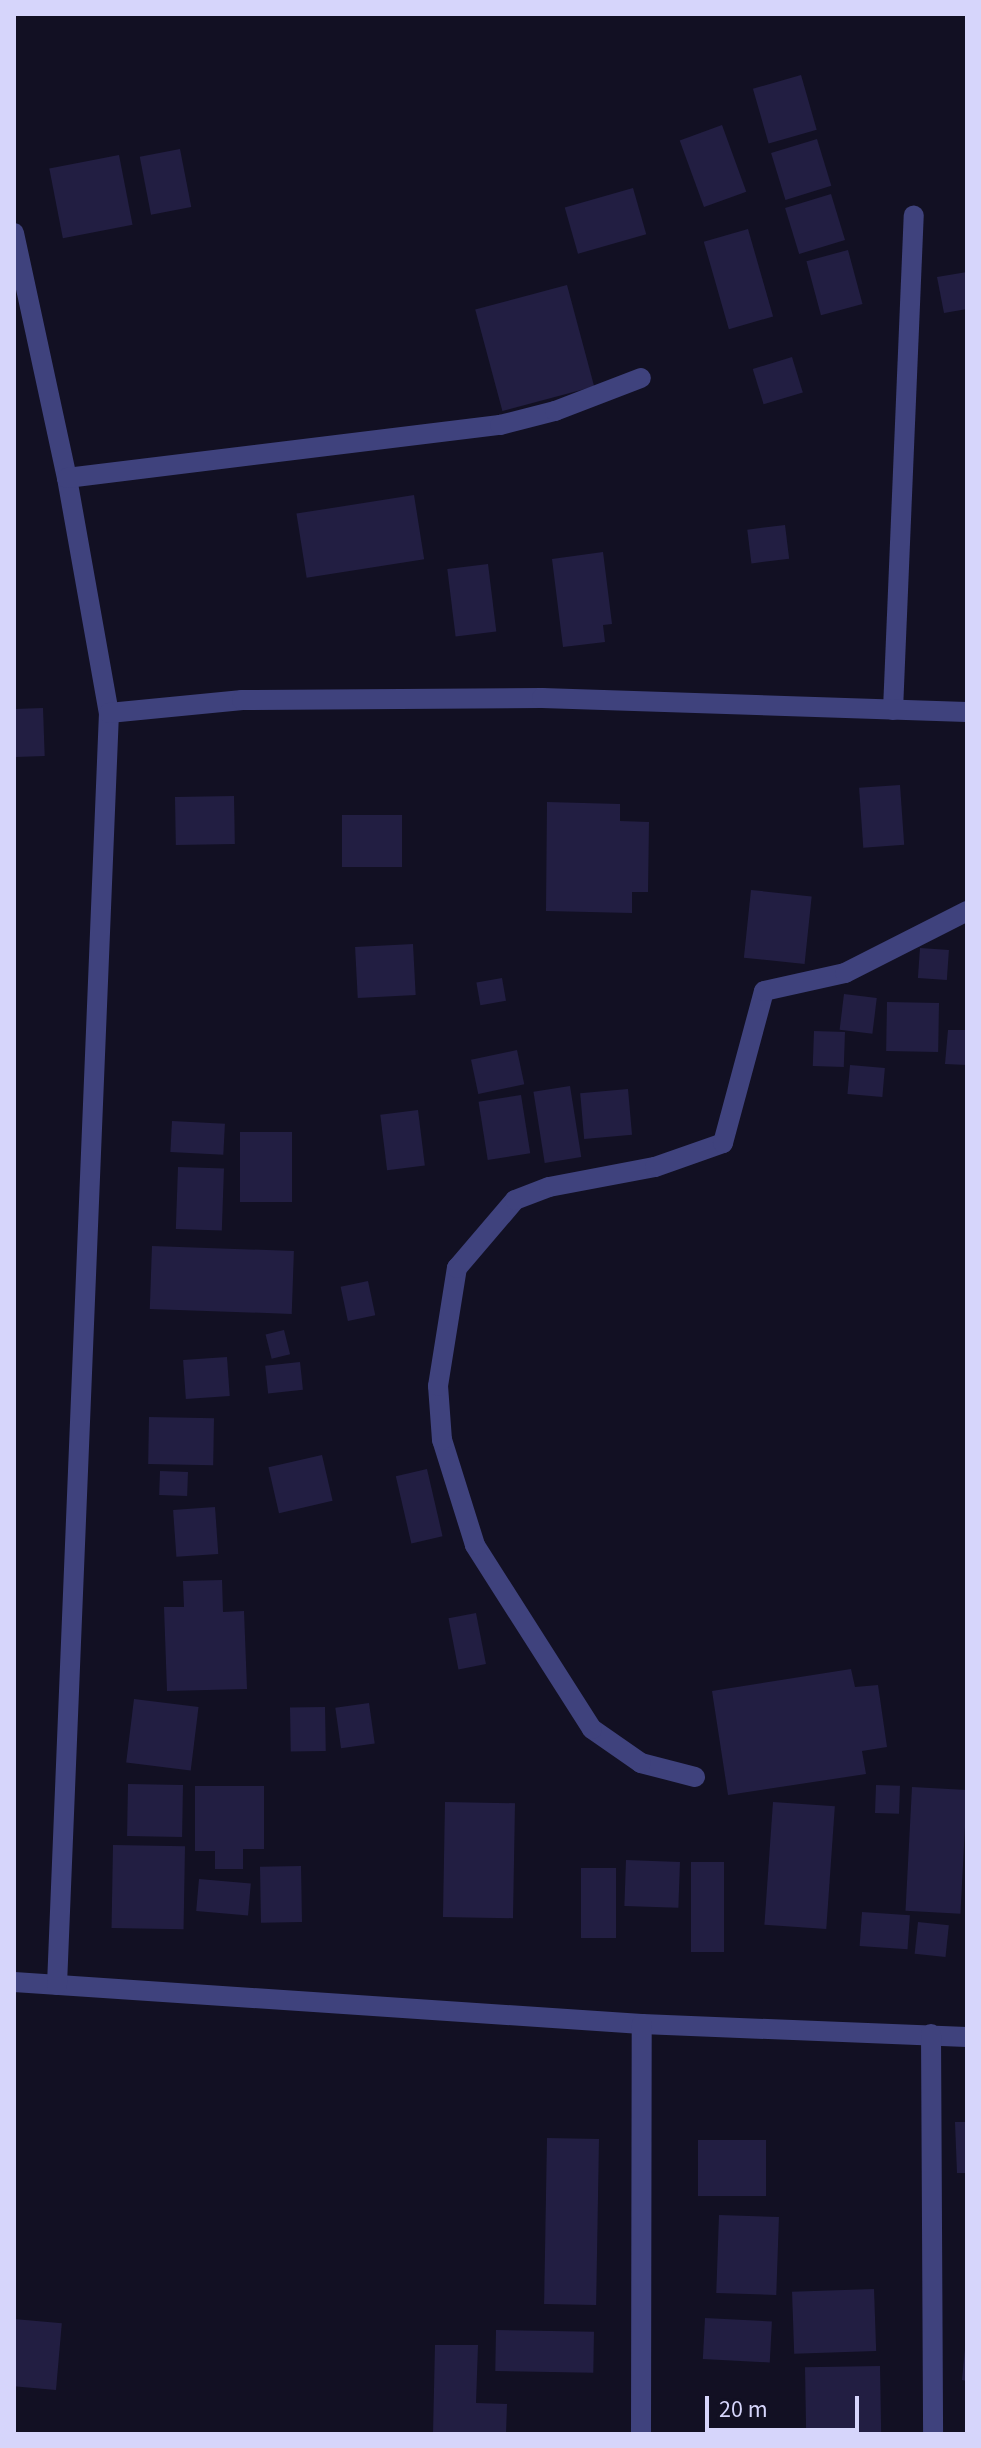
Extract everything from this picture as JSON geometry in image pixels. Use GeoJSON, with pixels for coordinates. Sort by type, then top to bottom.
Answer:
{"type":"FeatureCollection","features":[{"type":"Feature","properties":{"kind":"street"},"geometry":{"type":"LineString","coordinates":[[893,710],[914,215]]}},
{"type":"Feature","properties":{"kind":"street"},"geometry":{"type":"LineString","coordinates":[[14,233],[67,478],[109,713],[57,1985]]}},
{"type":"Feature","properties":{"kind":"street"},"geometry":{"type":"LineString","coordinates":[[67,478],[500,425],[555,411],[641,378]]}},
{"type":"Feature","properties":{"kind":"street"},"geometry":{"type":"LineString","coordinates":[[109,713],[242,700],[526,698],[967,712]]}},
{"type":"Feature","properties":{"kind":"street"},"geometry":{"type":"LineString","coordinates":[[695,1777],[641,1763],[592,1729],[475,1545],[441,1426],[438,1386],[457,1268],[515,1200],[549,1187],[655,1167],[723,1143],[764,991],[845,973],[967,911]]}},
{"type":"Feature","properties":{"kind":"street"},"geometry":{"type":"LineString","coordinates":[[14,1982],[642,2024],[967,2037]]}},
{"type":"Feature","properties":{"kind":"street"},"geometry":{"type":"LineString","coordinates":[[641,2434],[642,2024]]}},
{"type":"Feature","properties":{"kind":"street"},"geometry":{"type":"LineString","coordinates":[[931,2034],[933,2434]]}},
{"type":"Feature","properties":{"kind":"building"},"geometry":{"type":"Polygon","coordinates":[[[801,75],[817,130],[769,144],[753,89],[801,75]]]}},
{"type":"Feature","properties":{"kind":"building"},"geometry":{"type":"Polygon","coordinates":[[[722,125],[746,192],[704,207],[680,140],[722,125]]]}},
{"type":"Feature","properties":{"kind":"building"},"geometry":{"type":"Polygon","coordinates":[[[817,139],[831,186],[785,200],[771,153],[817,139]]]}},
{"type":"Feature","properties":{"kind":"building"},"geometry":{"type":"Polygon","coordinates":[[[180,149],[191,207],[151,215],[140,157],[180,149]]]}},
{"type":"Feature","properties":{"kind":"building"},"geometry":{"type":"Polygon","coordinates":[[[119,155],[133,225],[63,238],[49,169],[119,155]]]}},
{"type":"Feature","properties":{"kind":"building"},"geometry":{"type":"Polygon","coordinates":[[[633,188],[646,234],[578,254],[565,208],[633,188]]]}},
{"type":"Feature","properties":{"kind":"building"},"geometry":{"type":"Polygon","coordinates":[[[831,194],[845,240],[799,254],[785,208],[831,194]]]}},
{"type":"Feature","properties":{"kind":"building"},"geometry":{"type":"Polygon","coordinates":[[[748,229],[773,316],[729,329],[704,242],[748,229]]]}},
{"type":"Feature","properties":{"kind":"building"},"geometry":{"type":"Polygon","coordinates":[[[848,250],[862,304],[821,315],[806,261],[848,250]]]}},
{"type":"Feature","properties":{"kind":"building"},"geometry":{"type":"Polygon","coordinates":[[[967,272],[967,309],[944,313],[937,277],[967,272]]]}},
{"type":"Feature","properties":{"kind":"building"},"geometry":{"type":"Polygon","coordinates":[[[567,285],[594,386],[502,411],[475,310],[567,285]]]}},
{"type":"Feature","properties":{"kind":"building"},"geometry":{"type":"Polygon","coordinates":[[[792,357],[803,392],[764,404],[753,369],[792,357]]]}},
{"type":"Feature","properties":{"kind":"building"},"geometry":{"type":"Polygon","coordinates":[[[414,495],[424,559],[307,578],[296,514],[414,495]]]}},
{"type":"Feature","properties":{"kind":"building"},"geometry":{"type":"Polygon","coordinates":[[[785,525],[789,559],[751,563],[747,530],[785,525]]]}},
{"type":"Feature","properties":{"kind":"building"},"geometry":{"type":"Polygon","coordinates":[[[603,552],[612,624],[603,625],[605,642],[563,647],[552,559],[603,552]]]}},
{"type":"Feature","properties":{"kind":"building"},"geometry":{"type":"Polygon","coordinates":[[[488,564],[496,631],[456,636],[447,569],[488,564]]]}},
{"type":"Feature","properties":{"kind":"building"},"geometry":{"type":"Polygon","coordinates":[[[43,708],[45,756],[16,757],[14,709],[43,708]]]}},
{"type":"Feature","properties":{"kind":"building"},"geometry":{"type":"Polygon","coordinates":[[[900,785],[904,845],[863,848],[859,788],[900,785]]]}},
{"type":"Feature","properties":{"kind":"building"},"geometry":{"type":"Polygon","coordinates":[[[234,796],[235,844],[176,845],[175,797],[234,796]]]}},
{"type":"Feature","properties":{"kind":"building"},"geometry":{"type":"Polygon","coordinates":[[[547,802],[620,804],[620,821],[649,822],[648,892],[632,892],[632,913],[546,911],[547,802]]]}},
{"type":"Feature","properties":{"kind":"building"},"geometry":{"type":"Polygon","coordinates":[[[342,815],[402,815],[402,867],[342,867],[342,815]]]}},
{"type":"Feature","properties":{"kind":"building"},"geometry":{"type":"Polygon","coordinates":[[[751,890],[812,896],[805,964],[744,958],[751,890]]]}},
{"type":"Feature","properties":{"kind":"building"},"geometry":{"type":"Polygon","coordinates":[[[413,944],[416,995],[358,998],[355,947],[413,944]]]}},
{"type":"Feature","properties":{"kind":"building"},"geometry":{"type":"Polygon","coordinates":[[[920,948],[949,950],[947,980],[918,978],[920,948]]]}},
{"type":"Feature","properties":{"kind":"building"},"geometry":{"type":"Polygon","coordinates":[[[502,978],[506,1001],[480,1005],[476,983],[502,978]]]}},
{"type":"Feature","properties":{"kind":"building"},"geometry":{"type":"Polygon","coordinates":[[[844,994],[877,998],[872,1034],[840,1030],[844,994]]]}},
{"type":"Feature","properties":{"kind":"building"},"geometry":{"type":"Polygon","coordinates":[[[887,1002],[939,1003],[938,1052],[886,1051],[887,1002]]]}},
{"type":"Feature","properties":{"kind":"building"},"geometry":{"type":"Polygon","coordinates":[[[948,1030],[967,1030],[967,1065],[945,1064],[948,1030]]]}},
{"type":"Feature","properties":{"kind":"building"},"geometry":{"type":"Polygon","coordinates":[[[814,1031],[845,1032],[844,1067],[813,1066],[814,1031]]]}},
{"type":"Feature","properties":{"kind":"building"},"geometry":{"type":"Polygon","coordinates":[[[517,1050],[524,1084],[478,1094],[471,1060],[517,1050]]]}},
{"type":"Feature","properties":{"kind":"building"},"geometry":{"type":"Polygon","coordinates":[[[850,1065],[885,1068],[882,1097],[847,1094],[850,1065]]]}},
{"type":"Feature","properties":{"kind":"building"},"geometry":{"type":"Polygon","coordinates":[[[570,1086],[581,1157],[545,1163],[533,1092],[570,1086]]]}},
{"type":"Feature","properties":{"kind":"building"},"geometry":{"type":"Polygon","coordinates":[[[628,1089],[632,1135],[584,1139],[580,1093],[628,1089]]]}},
{"type":"Feature","properties":{"kind":"building"},"geometry":{"type":"Polygon","coordinates":[[[521,1095],[530,1153],[488,1160],[479,1102],[521,1095]]]}},
{"type":"Feature","properties":{"kind":"building"},"geometry":{"type":"Polygon","coordinates":[[[418,1110],[425,1166],[387,1170],[380,1115],[418,1110]]]}},
{"type":"Feature","properties":{"kind":"building"},"geometry":{"type":"Polygon","coordinates":[[[172,1121],[225,1124],[223,1155],[170,1152],[172,1121]]]}},
{"type":"Feature","properties":{"kind":"building"},"geometry":{"type":"Polygon","coordinates":[[[240,1132],[292,1132],[292,1202],[240,1202],[240,1132]]]}},
{"type":"Feature","properties":{"kind":"building"},"geometry":{"type":"Polygon","coordinates":[[[178,1167],[224,1169],[222,1231],[176,1229],[178,1167]]]}},
{"type":"Feature","properties":{"kind":"building"},"geometry":{"type":"Polygon","coordinates":[[[152,1246],[294,1251],[292,1314],[150,1309],[152,1246]]]}},
{"type":"Feature","properties":{"kind":"building"},"geometry":{"type":"Polygon","coordinates":[[[368,1281],[375,1315],[348,1321],[341,1287],[368,1281]]]}},
{"type":"Feature","properties":{"kind":"building"},"geometry":{"type":"Polygon","coordinates":[[[284,1330],[290,1354],[272,1359],[266,1335],[284,1330]]]}},
{"type":"Feature","properties":{"kind":"building"},"geometry":{"type":"Polygon","coordinates":[[[227,1357],[230,1396],[186,1399],[183,1360],[227,1357]]]}},
{"type":"Feature","properties":{"kind":"building"},"geometry":{"type":"Polygon","coordinates":[[[300,1362],[303,1390],[268,1394],[265,1366],[300,1362]]]}},
{"type":"Feature","properties":{"kind":"building"},"geometry":{"type":"Polygon","coordinates":[[[149,1417],[214,1418],[213,1465],[148,1464],[149,1417]]]}},
{"type":"Feature","properties":{"kind":"building"},"geometry":{"type":"Polygon","coordinates":[[[322,1455],[333,1501],[279,1513],[268,1467],[322,1455]]]}},
{"type":"Feature","properties":{"kind":"building"},"geometry":{"type":"Polygon","coordinates":[[[427,1469],[443,1536],[411,1543],[396,1476],[427,1469]]]}},
{"type":"Feature","properties":{"kind":"building"},"geometry":{"type":"Polygon","coordinates":[[[160,1471],[188,1472],[187,1496],[159,1495],[160,1471]]]}},
{"type":"Feature","properties":{"kind":"building"},"geometry":{"type":"Polygon","coordinates":[[[215,1507],[218,1554],[176,1557],[173,1510],[215,1507]]]}},
{"type":"Feature","properties":{"kind":"building"},"geometry":{"type":"Polygon","coordinates":[[[222,1580],[223,1612],[244,1611],[247,1689],[167,1691],[164,1607],[184,1607],[183,1581],[222,1580]]]}},
{"type":"Feature","properties":{"kind":"building"},"geometry":{"type":"Polygon","coordinates":[[[476,1613],[486,1664],[458,1669],[449,1618],[476,1613]]]}},
{"type":"Feature","properties":{"kind":"building"},"geometry":{"type":"Polygon","coordinates":[[[851,1669],[855,1687],[878,1685],[887,1747],[862,1751],[866,1774],[728,1795],[712,1691],[851,1669]]]}},
{"type":"Feature","properties":{"kind":"building"},"geometry":{"type":"Polygon","coordinates":[[[134,1699],[199,1707],[191,1770],[126,1763],[134,1699]]]}},
{"type":"Feature","properties":{"kind":"building"},"geometry":{"type":"Polygon","coordinates":[[[369,1703],[375,1744],[341,1748],[335,1708],[369,1703]]]}},
{"type":"Feature","properties":{"kind":"building"},"geometry":{"type":"Polygon","coordinates":[[[325,1707],[326,1751],[291,1752],[290,1708],[325,1707]]]}},
{"type":"Feature","properties":{"kind":"building"},"geometry":{"type":"Polygon","coordinates":[[[128,1784],[183,1785],[182,1837],[127,1836],[128,1784]]]}},
{"type":"Feature","properties":{"kind":"building"},"geometry":{"type":"Polygon","coordinates":[[[876,1785],[900,1786],[899,1814],[875,1813],[876,1785]]]}},
{"type":"Feature","properties":{"kind":"building"},"geometry":{"type":"Polygon","coordinates":[[[195,1786],[264,1786],[264,1849],[243,1849],[243,1869],[215,1869],[215,1851],[195,1851],[195,1786]]]}},
{"type":"Feature","properties":{"kind":"building"},"geometry":{"type":"Polygon","coordinates":[[[912,1787],[967,1790],[960,1914],[906,1911],[912,1787]]]}},
{"type":"Feature","properties":{"kind":"building"},"geometry":{"type":"Polygon","coordinates":[[[445,1802],[515,1803],[513,1918],[443,1917],[445,1802]]]}},
{"type":"Feature","properties":{"kind":"building"},"geometry":{"type":"Polygon","coordinates":[[[773,1802],[835,1806],[826,1929],[764,1925],[773,1802]]]}},
{"type":"Feature","properties":{"kind":"building"},"geometry":{"type":"Polygon","coordinates":[[[113,1845],[185,1846],[184,1929],[112,1928],[113,1845]]]}},
{"type":"Feature","properties":{"kind":"building"},"geometry":{"type":"Polygon","coordinates":[[[626,1860],[680,1862],[678,1908],[624,1906],[626,1860]]]}},
{"type":"Feature","properties":{"kind":"building"},"geometry":{"type":"Polygon","coordinates":[[[691,1862],[724,1862],[724,1952],[691,1952],[691,1862]]]}},
{"type":"Feature","properties":{"kind":"building"},"geometry":{"type":"Polygon","coordinates":[[[301,1866],[302,1922],[261,1923],[260,1867],[301,1866]]]}},
{"type":"Feature","properties":{"kind":"building"},"geometry":{"type":"Polygon","coordinates":[[[581,1868],[616,1868],[616,1938],[581,1938],[581,1868]]]}},
{"type":"Feature","properties":{"kind":"building"},"geometry":{"type":"Polygon","coordinates":[[[199,1879],[251,1884],[248,1915],[196,1911],[199,1879]]]}},
{"type":"Feature","properties":{"kind":"building"},"geometry":{"type":"Polygon","coordinates":[[[862,1912],[910,1915],[908,1949],[860,1946],[862,1912]]]}},
{"type":"Feature","properties":{"kind":"building"},"geometry":{"type":"Polygon","coordinates":[[[918,1922],[949,1925],[945,1957],[915,1954],[918,1922]]]}},
{"type":"Feature","properties":{"kind":"building"},"geometry":{"type":"Polygon","coordinates":[[[955,2122],[967,2122],[967,2173],[957,2173],[955,2122]]]}},
{"type":"Feature","properties":{"kind":"building"},"geometry":{"type":"Polygon","coordinates":[[[547,2138],[599,2139],[596,2305],[544,2304],[547,2138]]]}},
{"type":"Feature","properties":{"kind":"building"},"geometry":{"type":"Polygon","coordinates":[[[698,2140],[766,2140],[766,2196],[698,2196],[698,2140]]]}},
{"type":"Feature","properties":{"kind":"building"},"geometry":{"type":"Polygon","coordinates":[[[719,2215],[779,2217],[776,2295],[716,2293],[719,2215]]]}},
{"type":"Feature","properties":{"kind":"building"},"geometry":{"type":"Polygon","coordinates":[[[874,2289],[876,2351],[794,2354],[792,2292],[874,2289]]]}},
{"type":"Feature","properties":{"kind":"building"},"geometry":{"type":"Polygon","coordinates":[[[705,2318],[772,2322],[770,2362],[703,2359],[705,2318]]]}},
{"type":"Feature","properties":{"kind":"building"},"geometry":{"type":"Polygon","coordinates":[[[14,2319],[62,2323],[56,2390],[14,2386],[14,2319]]]}},
{"type":"Feature","properties":{"kind":"building"},"geometry":{"type":"Polygon","coordinates":[[[496,2330],[594,2332],[593,2373],[495,2371],[496,2330]]]}},
{"type":"Feature","properties":{"kind":"building"},"geometry":{"type":"Polygon","coordinates":[[[435,2345],[478,2345],[476,2403],[507,2404],[506,2434],[433,2434],[435,2345]]]}},
{"type":"Feature","properties":{"kind":"building"},"geometry":{"type":"Polygon","coordinates":[[[967,2350],[967,2381],[962,2380],[967,2350]]]}},
{"type":"Feature","properties":{"kind":"building"},"geometry":{"type":"Polygon","coordinates":[[[880,2366],[881,2433],[806,2434],[805,2367],[880,2366]]]}}]}
